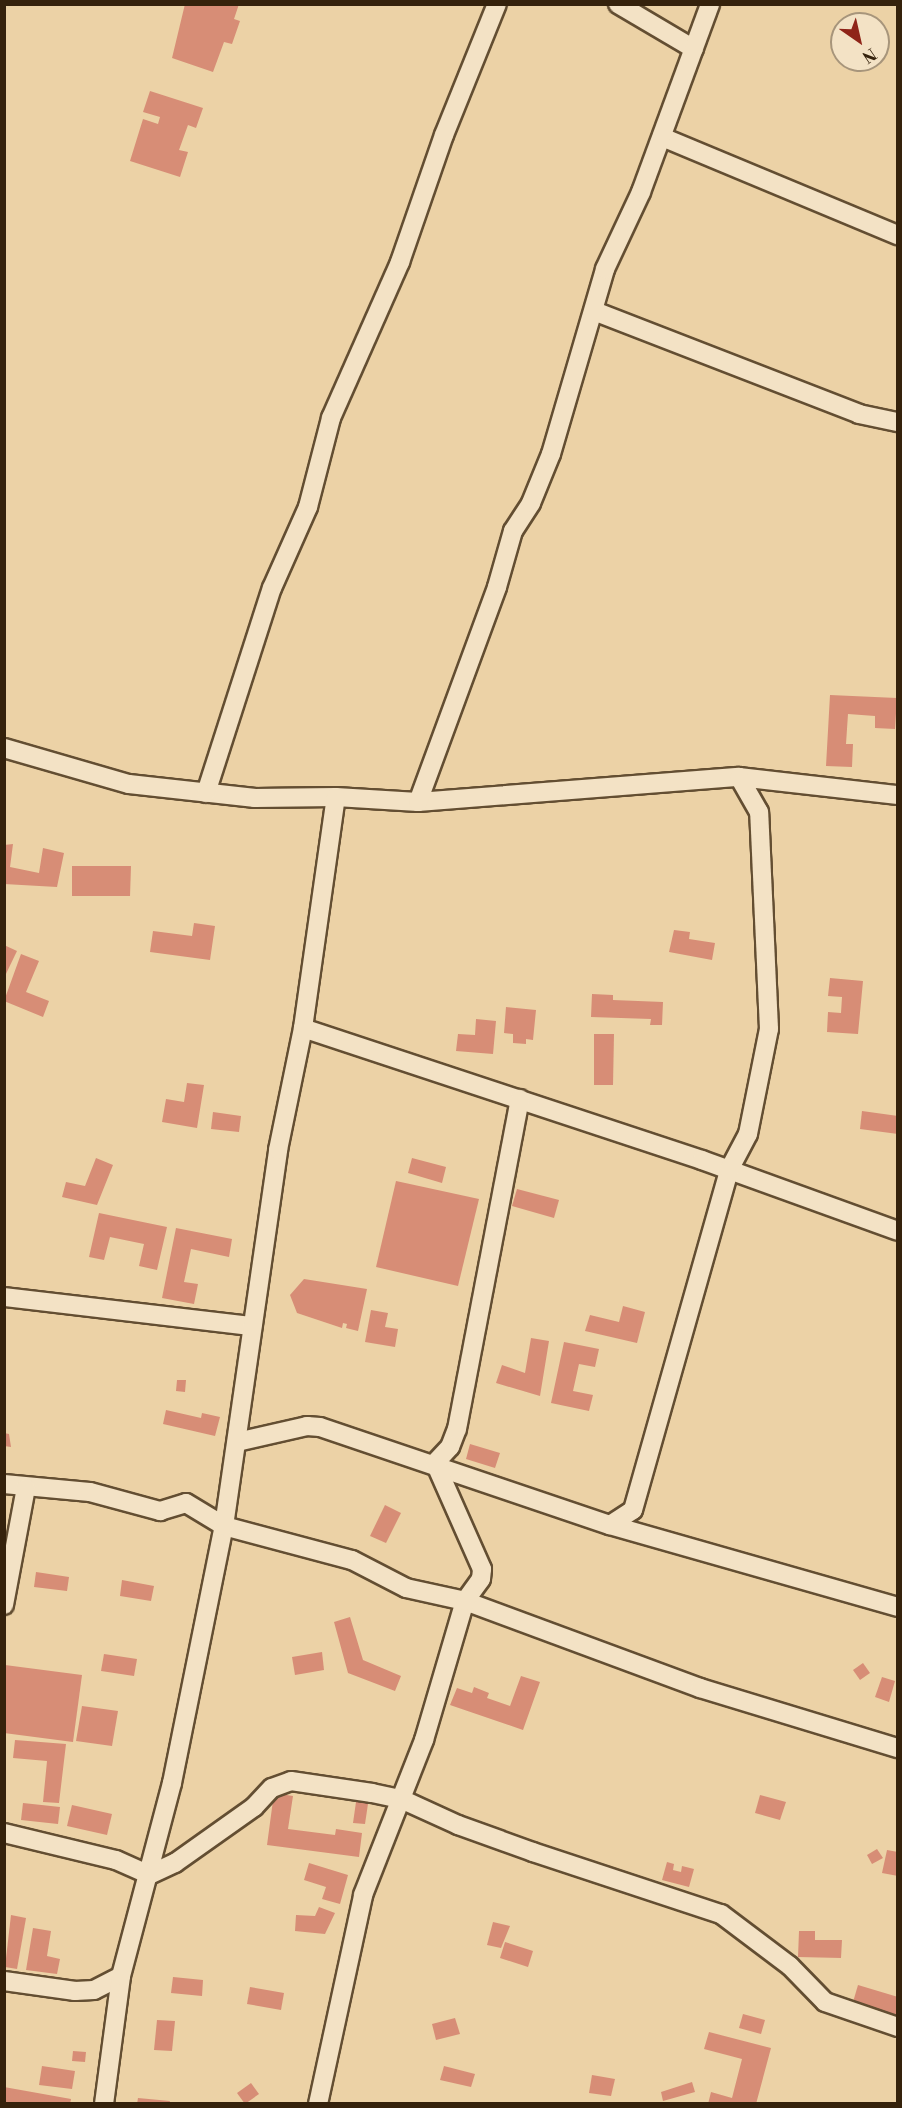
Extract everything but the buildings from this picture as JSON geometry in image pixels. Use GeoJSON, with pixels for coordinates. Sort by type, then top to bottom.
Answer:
{"type":"FeatureCollection","features":[{"type":"Feature","properties":{"kind":"street"},"geometry":{"type":"LineString","coordinates":[[206,793],[272,588],[308,507],[331,418],[400,262],[444,135],[497,4]]}},
{"type":"Feature","properties":{"kind":"street"},"geometry":{"type":"LineString","coordinates":[[618,4],[693,49]]}},
{"type":"Feature","properties":{"kind":"street"},"geometry":{"type":"LineString","coordinates":[[418,802],[497,587],[513,531],[531,503],[551,454],[605,269],[641,192],[710,4]]}},
{"type":"Feature","properties":{"kind":"street"},"geometry":{"type":"LineString","coordinates":[[662,137],[897,235]]}},
{"type":"Feature","properties":{"kind":"street"},"geometry":{"type":"LineString","coordinates":[[594,311],[859,414],[897,422]]}},
{"type":"Feature","properties":{"kind":"street"},"geometry":{"type":"LineString","coordinates":[[4,748],[129,784],[255,798],[336,797],[418,802],[739,777],[897,795]]}},
{"type":"Feature","properties":{"kind":"street"},"geometry":{"type":"LineString","coordinates":[[610,1525],[633,1510],[729,1170],[748,1134],[769,1029],[759,812],[739,777]]}},
{"type":"Feature","properties":{"kind":"street"},"geometry":{"type":"LineString","coordinates":[[104,2103],[121,1976],[172,1783],[224,1526],[278,1150],[303,1028],[336,797]]}},
{"type":"Feature","properties":{"kind":"street"},"geometry":{"type":"LineString","coordinates":[[303,1028],[729,1170],[897,1231]]}},
{"type":"Feature","properties":{"kind":"street"},"geometry":{"type":"LineString","coordinates":[[435,1463],[450,1447],[457,1429],[520,1099]]}},
{"type":"Feature","properties":{"kind":"street"},"geometry":{"type":"LineString","coordinates":[[4,1297],[252,1326]]}},
{"type":"Feature","properties":{"kind":"street"},"geometry":{"type":"LineString","coordinates":[[237,1442],[307,1426],[320,1427],[435,1463],[472,1480],[610,1525],[701,1548],[835,1592],[897,1607]]}},
{"type":"Feature","properties":{"kind":"street"},"geometry":{"type":"LineString","coordinates":[[318,2103],[363,1895],[424,1740],[465,1601],[481,1579],[482,1569],[435,1463]]}},
{"type":"Feature","properties":{"kind":"street"},"geometry":{"type":"LineString","coordinates":[[4,1484],[26,1488],[90,1492],[160,1511],[186,1503],[224,1526],[352,1560],[406,1588],[465,1601],[700,1688],[897,1748]]}},
{"type":"Feature","properties":{"kind":"street"},"geometry":{"type":"LineString","coordinates":[[4,1605],[26,1488]]}},
{"type":"Feature","properties":{"kind":"street"},"geometry":{"type":"LineString","coordinates":[[4,1833],[116,1860],[149,1875],[176,1863],[254,1807],[272,1788],[291,1781],[328,1784],[401,1799],[458,1826],[721,1914],[790,1966],[825,2002],[897,2026]]}},
{"type":"Feature","properties":{"kind":"street"},"geometry":{"type":"LineString","coordinates":[[4,1981],[75,1991],[94,1990],[121,1976]]}}]}
